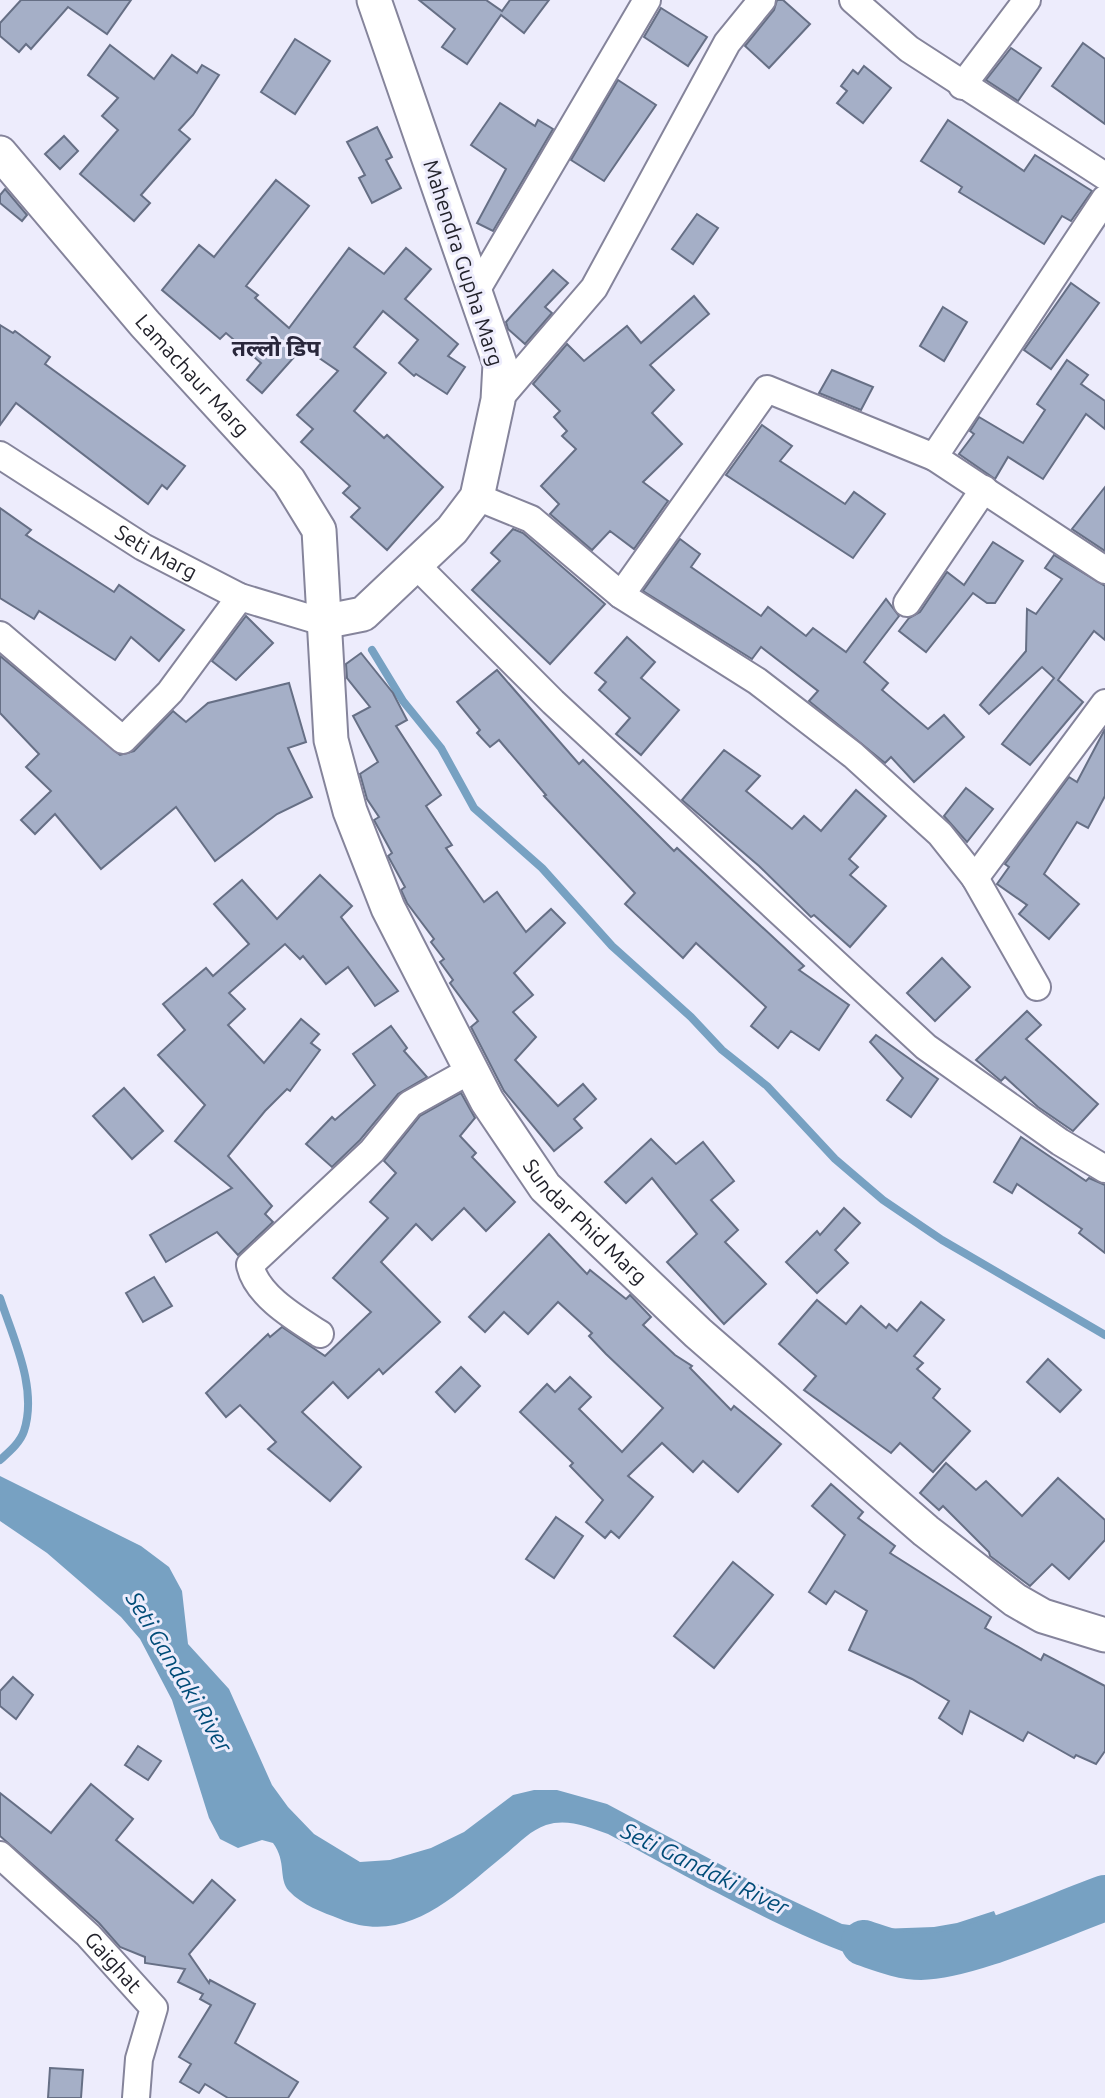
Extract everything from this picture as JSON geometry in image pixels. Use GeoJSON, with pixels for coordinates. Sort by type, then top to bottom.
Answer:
{"type":"FeatureCollection","features":[{"type":"Feature","properties":{"kind":"main road","name":"Mahendra Gupha Marg"},"geometry":{"type":"LineString","coordinates":[[323,622],[363,614],[452,530],[477,497],[498,400],[500,364],[374,0]]}},
{"type":"Feature","properties":{"kind":"main road","name":"Lamachaur Marg"},"geometry":{"type":"LineString","coordinates":[[0,153],[145,324],[289,481],[320,530],[323,622]]}},
{"type":"Feature","properties":{"kind":"main road","name":"Sundar Phid Marg"},"geometry":{"type":"LineString","coordinates":[[323,622],[331,740],[350,811],[388,908],[487,1101],[545,1187],[698,1333],[926,1531],[1015,1600],[1043,1616],[1105,1635]]}},
{"type":"Feature","properties":{"kind":"street"},"geometry":{"type":"LineString","coordinates":[[476,291],[647,0]]}},
{"type":"Feature","properties":{"kind":"street"},"geometry":{"type":"LineString","coordinates":[[498,400],[594,288],[727,43],[762,0]]}},
{"type":"Feature","properties":{"kind":"street"},"geometry":{"type":"LineString","coordinates":[[853,0],[909,49],[962,86],[1105,176]]}},
{"type":"Feature","properties":{"kind":"street"},"geometry":{"type":"LineString","coordinates":[[962,86],[1027,0]]}},
{"type":"Feature","properties":{"kind":"street"},"geometry":{"type":"LineString","coordinates":[[934,457],[1105,199]]}},
{"type":"Feature","properties":{"kind":"street"},"geometry":{"type":"LineString","coordinates":[[621,595],[767,388],[934,457],[1105,570]]}},
{"type":"Feature","properties":{"kind":"street","name":"Seti Marg"},"geometry":{"type":"LineString","coordinates":[[0,455],[143,547],[240,597],[323,622]]}},
{"type":"Feature","properties":{"kind":"street"},"geometry":{"type":"LineString","coordinates":[[908,603],[984,489]]}},
{"type":"Feature","properties":{"kind":"street"},"geometry":{"type":"LineString","coordinates":[[477,497],[531,519],[621,595],[757,681],[853,755],[940,834],[975,878],[1037,987]]}},
{"type":"Feature","properties":{"kind":"street"},"geometry":{"type":"LineString","coordinates":[[415,565],[552,702],[926,1047],[1060,1142],[1103,1163]]}},
{"type":"Feature","properties":{"kind":"street"},"geometry":{"type":"LineString","coordinates":[[0,635],[123,740],[170,692],[240,597]]}},
{"type":"Feature","properties":{"kind":"street"},"geometry":{"type":"LineString","coordinates":[[975,878],[1105,702]]}},
{"type":"Feature","properties":{"kind":"street"},"geometry":{"type":"LineString","coordinates":[[320,1334],[268,1295],[253,1279],[250,1265],[372,1150],[410,1104],[471,1070]]}},
{"type":"Feature","properties":{"kind":"street","name":"Gaighat"},"geometry":{"type":"LineString","coordinates":[[0,1855],[88,1935],[154,2008],[139,2059],[136,2098]]}},
{"type":"Feature","properties":{"kind":"water"},"geometry":{"type":"Polygon","coordinates":[[[0,1476],[141,1546],[169,1567],[182,1591],[188,1644],[229,1689],[272,1785],[288,1807],[314,1834],[360,1862],[390,1860],[431,1848],[464,1832],[513,1795],[534,1790],[557,1790],[607,1804],[757,1884],[842,1924],[879,1929],[934,1927],[994,1911],[1002,1930],[901,1964],[875,1961],[800,1933],[712,1890],[608,1834],[562,1822],[535,1830],[450,1899],[410,1921],[388,1926],[365,1926],[319,1911],[289,1891],[284,1881],[280,1857],[273,1843],[262,1840],[238,1848],[220,1839],[209,1818],[172,1700],[140,1639],[121,1617],[47,1553],[0,1521],[0,1476]]]}},
{"type":"Feature","properties":{"kind":"building"},"geometry":{"type":"Polygon","coordinates":[[[21,0],[131,0],[107,34],[68,7],[31,49],[26,44],[19,52],[0,36],[0,23],[21,0]]]}},
{"type":"Feature","properties":{"kind":"building"},"geometry":{"type":"Polygon","coordinates":[[[419,0],[486,0],[502,11],[510,0],[549,0],[524,33],[501,15],[467,64],[442,47],[455,29],[419,0]]]}},
{"type":"Feature","properties":{"kind":"building"},"geometry":{"type":"Polygon","coordinates":[[[777,0],[783,0],[810,24],[769,68],[745,46],[774,10],[777,0]]]}},
{"type":"Feature","properties":{"kind":"building"},"geometry":{"type":"Polygon","coordinates":[[[661,8],[707,37],[688,66],[644,37],[661,8]]]}},
{"type":"Feature","properties":{"kind":"building"},"geometry":{"type":"Polygon","coordinates":[[[295,39],[330,61],[295,114],[261,92],[295,39]]]}},
{"type":"Feature","properties":{"kind":"building"},"geometry":{"type":"Polygon","coordinates":[[[1083,43],[1105,59],[1105,124],[1052,86],[1083,43]]]}},
{"type":"Feature","properties":{"kind":"building"},"geometry":{"type":"Polygon","coordinates":[[[110,45],[154,79],[172,55],[197,73],[202,65],[219,75],[193,115],[179,130],[190,139],[141,195],[150,203],[134,221],[80,174],[118,130],[102,116],[118,98],[88,75],[110,45]]]}},
{"type":"Feature","properties":{"kind":"building"},"geometry":{"type":"Polygon","coordinates":[[[1011,48],[1041,68],[1018,101],[986,80],[1011,48]]]}},
{"type":"Feature","properties":{"kind":"building"},"geometry":{"type":"Polygon","coordinates":[[[864,66],[891,88],[863,123],[837,103],[847,91],[841,86],[853,70],[858,74],[864,66]]]}},
{"type":"Feature","properties":{"kind":"building"},"geometry":{"type":"Polygon","coordinates":[[[618,80],[656,105],[604,181],[571,160],[618,80]]]}},
{"type":"Feature","properties":{"kind":"building"},"geometry":{"type":"Polygon","coordinates":[[[500,103],[535,126],[538,120],[553,129],[493,231],[477,223],[506,169],[471,145],[500,103]]]}},
{"type":"Feature","properties":{"kind":"building"},"geometry":{"type":"Polygon","coordinates":[[[948,120],[1024,171],[1035,155],[1092,191],[1071,221],[1062,216],[1044,244],[959,192],[962,187],[921,161],[948,120]]]}},
{"type":"Feature","properties":{"kind":"building"},"geometry":{"type":"Polygon","coordinates":[[[377,127],[392,157],[386,160],[401,188],[372,203],[359,178],[365,175],[347,142],[377,127]]]}},
{"type":"Feature","properties":{"kind":"building"},"geometry":{"type":"Polygon","coordinates":[[[64,136],[78,151],[60,169],[45,154],[64,136]]]}},
{"type":"Feature","properties":{"kind":"building"},"geometry":{"type":"Polygon","coordinates":[[[276,180],[309,206],[246,286],[258,295],[255,298],[289,328],[349,248],[384,274],[406,248],[431,269],[405,299],[458,344],[448,356],[465,367],[447,394],[416,374],[414,376],[399,363],[418,340],[383,311],[354,347],[386,373],[354,411],[384,438],[387,435],[443,487],[387,550],[351,517],[360,508],[343,493],[350,486],[301,442],[313,429],[297,415],[338,371],[303,347],[262,393],[247,380],[261,363],[226,333],[220,339],[162,290],[199,245],[214,257],[276,180]]]}},
{"type":"Feature","properties":{"kind":"building"},"geometry":{"type":"Polygon","coordinates":[[[5,189],[27,215],[22,221],[0,203],[0,195],[5,189]]]}},
{"type":"Feature","properties":{"kind":"building"},"geometry":{"type":"Polygon","coordinates":[[[697,214],[718,228],[693,264],[672,249],[697,214]]]}},
{"type":"Feature","properties":{"kind":"building"},"geometry":{"type":"Polygon","coordinates":[[[553,270],[568,283],[545,307],[552,313],[525,344],[508,329],[506,322],[553,270]]]}},
{"type":"Feature","properties":{"kind":"building"},"geometry":{"type":"Polygon","coordinates":[[[1071,283],[1099,303],[1051,369],[1024,350],[1071,283]]]}},
{"type":"Feature","properties":{"kind":"building"},"geometry":{"type":"Polygon","coordinates":[[[694,296],[709,314],[650,365],[674,390],[652,413],[682,444],[643,482],[668,501],[634,549],[610,531],[592,550],[550,514],[559,504],[541,486],[576,449],[562,436],[567,431],[554,417],[560,411],[533,384],[567,344],[584,361],[627,326],[641,343],[694,296]]]}},
{"type":"Feature","properties":{"kind":"building"},"geometry":{"type":"Polygon","coordinates":[[[943,307],[967,322],[944,361],[920,346],[943,307]]]}},
{"type":"Feature","properties":{"kind":"building"},"geometry":{"type":"Polygon","coordinates":[[[0,325],[13,333],[15,331],[50,357],[45,364],[185,466],[167,489],[162,485],[148,504],[16,403],[0,425],[0,325]]]}},
{"type":"Feature","properties":{"kind":"building"},"geometry":{"type":"Polygon","coordinates":[[[1067,360],[1088,375],[1081,384],[1105,401],[1105,429],[1086,414],[1043,479],[1008,457],[995,479],[959,454],[974,434],[970,431],[979,417],[1023,443],[1045,410],[1037,404],[1067,360]]]}},
{"type":"Feature","properties":{"kind":"building"},"geometry":{"type":"Polygon","coordinates":[[[832,370],[873,387],[861,410],[819,393],[832,370]]]}},
{"type":"Feature","properties":{"kind":"building"},"geometry":{"type":"Polygon","coordinates":[[[762,425],[792,446],[780,461],[845,504],[854,492],[885,514],[853,558],[726,475],[762,425]]]}},
{"type":"Feature","properties":{"kind":"building"},"geometry":{"type":"Polygon","coordinates":[[[1105,487],[1105,551],[1072,529],[1105,487]]]}},
{"type":"Feature","properties":{"kind":"building"},"geometry":{"type":"Polygon","coordinates":[[[0,508],[31,530],[26,535],[114,592],[119,585],[184,630],[159,661],[131,637],[115,660],[39,611],[34,619],[0,598],[0,508]]]}},
{"type":"Feature","properties":{"kind":"building"},"geometry":{"type":"Polygon","coordinates":[[[513,529],[523,533],[605,604],[550,664],[472,590],[500,561],[491,553],[513,529]]]}},
{"type":"Feature","properties":{"kind":"building"},"geometry":{"type":"Polygon","coordinates":[[[680,539],[700,554],[691,567],[761,616],[768,607],[806,636],[813,628],[846,652],[886,599],[899,616],[864,662],[888,683],[882,690],[928,729],[944,715],[964,737],[914,782],[891,757],[885,763],[809,701],[818,691],[761,647],[752,659],[643,591],[680,539]]]}},
{"type":"Feature","properties":{"kind":"building"},"geometry":{"type":"Polygon","coordinates":[[[993,542],[1023,561],[995,603],[987,603],[973,593],[926,652],[899,631],[909,618],[920,612],[947,572],[964,585],[993,542]]]}},
{"type":"Feature","properties":{"kind":"building"},"geometry":{"type":"Polygon","coordinates":[[[1054,555],[1105,586],[1105,640],[1094,631],[1058,680],[1083,702],[1030,765],[1002,744],[1054,678],[1042,667],[989,714],[980,705],[1026,651],[1027,609],[1036,614],[1062,579],[1045,568],[1054,555]]]}},
{"type":"Feature","properties":{"kind":"building"},"geometry":{"type":"Polygon","coordinates":[[[246,616],[273,643],[236,680],[212,661],[246,616]]]}},
{"type":"Feature","properties":{"kind":"building"},"geometry":{"type":"Polygon","coordinates":[[[627,637],[655,662],[641,678],[679,710],[641,755],[616,734],[630,718],[599,690],[606,682],[595,673],[627,637]]]}},
{"type":"Feature","properties":{"kind":"building"},"geometry":{"type":"Polygon","coordinates":[[[361,653],[393,693],[407,720],[396,726],[441,795],[426,806],[452,845],[446,848],[484,902],[497,892],[526,932],[551,909],[565,923],[514,973],[533,995],[513,1012],[536,1037],[515,1060],[558,1106],[583,1084],[596,1099],[574,1119],[582,1128],[554,1151],[504,1091],[471,1027],[478,1021],[450,983],[453,980],[440,962],[444,959],[431,942],[434,939],[407,903],[401,890],[405,887],[388,856],[392,853],[374,820],[379,817],[367,799],[360,774],[378,762],[353,716],[370,707],[347,678],[346,664],[361,653]]]}},
{"type":"Feature","properties":{"kind":"building"},"geometry":{"type":"Polygon","coordinates":[[[0,656],[120,755],[134,751],[173,711],[186,722],[208,703],[289,683],[306,742],[288,748],[312,797],[277,814],[215,861],[176,807],[101,869],[55,814],[35,834],[21,820],[51,791],[26,767],[39,754],[0,713],[0,656]]]}},
{"type":"Feature","properties":{"kind":"building"},"geometry":{"type":"Polygon","coordinates":[[[497,670],[579,764],[583,760],[674,851],[677,848],[804,966],[799,970],[849,1005],[819,1050],[791,1031],[778,1048],[751,1026],[766,1007],[696,943],[683,958],[625,904],[635,893],[544,796],[546,795],[499,740],[490,747],[477,733],[480,730],[457,702],[497,670]]]}},
{"type":"Feature","properties":{"kind":"building"},"geometry":{"type":"Polygon","coordinates":[[[1105,729],[1105,796],[1088,828],[1077,822],[1044,874],[1079,904],[1049,939],[1019,914],[1027,905],[997,884],[1009,867],[1005,864],[1069,777],[1077,782],[1105,729]]]}},
{"type":"Feature","properties":{"kind":"building"},"geometry":{"type":"Polygon","coordinates":[[[724,750],[760,776],[746,791],[792,829],[804,816],[821,831],[856,790],[886,816],[849,859],[858,867],[850,875],[886,906],[850,947],[814,915],[811,917],[759,866],[682,800],[724,750]]]}},
{"type":"Feature","properties":{"kind":"building"},"geometry":{"type":"Polygon","coordinates":[[[966,788],[993,809],[967,842],[944,816],[966,788]]]}},
{"type":"Feature","properties":{"kind":"building"},"geometry":{"type":"Polygon","coordinates":[[[320,875],[352,906],[341,917],[398,991],[375,1006],[348,967],[326,984],[303,956],[300,959],[285,944],[229,993],[245,1009],[228,1025],[264,1063],[301,1019],[319,1034],[311,1043],[320,1050],[290,1091],[287,1089],[265,1111],[228,1156],[272,1206],[265,1214],[273,1222],[238,1255],[217,1232],[166,1262],[150,1235],[232,1188],[175,1141],[205,1105],[158,1055],[185,1030],[163,1004],[206,968],[213,976],[249,944],[214,904],[242,880],[277,919],[320,875]]]}},
{"type":"Feature","properties":{"kind":"building"},"geometry":{"type":"Polygon","coordinates":[[[942,958],[970,987],[935,1021],[907,993],[942,958]]]}},
{"type":"Feature","properties":{"kind":"building"},"geometry":{"type":"Polygon","coordinates":[[[1027,1011],[1041,1025],[1026,1039],[1098,1104],[1073,1131],[1038,1107],[1005,1077],[1001,1081],[976,1060],[1027,1011]]]}},
{"type":"Feature","properties":{"kind":"building"},"geometry":{"type":"Polygon","coordinates":[[[391,1026],[407,1048],[404,1051],[427,1077],[398,1094],[360,1140],[332,1167],[306,1144],[332,1117],[335,1120],[375,1085],[353,1054],[391,1026]]]}},
{"type":"Feature","properties":{"kind":"building"},"geometry":{"type":"Polygon","coordinates":[[[876,1035],[938,1079],[911,1117],[887,1100],[903,1078],[870,1042],[876,1035]]]}},
{"type":"Feature","properties":{"kind":"building"},"geometry":{"type":"Polygon","coordinates":[[[124,1088],[163,1131],[132,1159],[93,1116],[124,1088]]]}},
{"type":"Feature","properties":{"kind":"building"},"geometry":{"type":"Polygon","coordinates":[[[461,1093],[475,1118],[460,1136],[476,1153],[472,1157],[515,1202],[486,1231],[464,1208],[432,1240],[416,1224],[381,1262],[440,1322],[383,1374],[379,1369],[348,1398],[333,1382],[302,1412],[361,1467],[330,1501],[268,1449],[276,1442],[240,1405],[226,1417],[206,1393],[268,1334],[270,1337],[282,1327],[325,1356],[371,1312],[333,1278],[388,1218],[370,1202],[396,1173],[384,1161],[420,1116],[461,1093]]]}},
{"type":"Feature","properties":{"kind":"building"},"geometry":{"type":"Polygon","coordinates":[[[1021,1137],[1086,1181],[1089,1178],[1105,1185],[1105,1253],[1079,1233],[1082,1229],[1017,1184],[1012,1193],[994,1182],[1021,1137]]]}},
{"type":"Feature","properties":{"kind":"building"},"geometry":{"type":"Polygon","coordinates":[[[651,1139],[676,1164],[703,1142],[734,1181],[711,1200],[738,1230],[725,1242],[766,1284],[724,1324],[667,1262],[697,1234],[652,1178],[626,1203],[605,1182],[651,1139]]]}},
{"type":"Feature","properties":{"kind":"building"},"geometry":{"type":"Polygon","coordinates":[[[844,1208],[860,1223],[835,1250],[848,1263],[817,1293],[786,1262],[817,1231],[820,1235],[844,1208]]]}},
{"type":"Feature","properties":{"kind":"building"},"geometry":{"type":"Polygon","coordinates":[[[549,1234],[587,1274],[590,1270],[626,1299],[630,1295],[651,1317],[643,1325],[675,1355],[692,1366],[690,1368],[731,1410],[734,1406],[781,1444],[738,1492],[703,1461],[693,1472],[662,1443],[628,1476],[653,1497],[619,1538],[611,1531],[605,1538],[586,1522],[603,1500],[570,1466],[573,1463],[520,1412],[547,1384],[555,1392],[570,1377],[591,1397],[579,1409],[622,1452],[663,1408],[606,1354],[589,1336],[592,1333],[558,1302],[528,1334],[504,1312],[485,1332],[469,1317],[549,1234]]]}},
{"type":"Feature","properties":{"kind":"building"},"geometry":{"type":"Polygon","coordinates":[[[154,1277],[172,1306],[143,1322],[126,1293],[154,1277]]]}},
{"type":"Feature","properties":{"kind":"building"},"geometry":{"type":"Polygon","coordinates":[[[817,1300],[846,1324],[861,1306],[886,1328],[889,1324],[897,1331],[921,1302],[944,1320],[914,1356],[923,1363],[917,1369],[940,1389],[933,1398],[970,1431],[933,1472],[900,1443],[891,1453],[804,1390],[816,1376],[779,1344],[817,1300]]]}},
{"type":"Feature","properties":{"kind":"building"},"geometry":{"type":"Polygon","coordinates":[[[1048,1359],[1081,1390],[1060,1412],[1027,1382],[1048,1359]]]}},
{"type":"Feature","properties":{"kind":"building"},"geometry":{"type":"Polygon","coordinates":[[[461,1367],[480,1386],[455,1412],[436,1392],[461,1367]]]}},
{"type":"Feature","properties":{"kind":"building"},"geometry":{"type":"Polygon","coordinates":[[[946,1463],[976,1490],[986,1481],[1022,1516],[1058,1478],[1105,1520],[1105,1540],[1069,1579],[1052,1564],[1030,1586],[990,1556],[943,1506],[939,1510],[920,1493],[946,1463]]]}},
{"type":"Feature","properties":{"kind":"building"},"geometry":{"type":"Polygon","coordinates":[[[831,1484],[863,1512],[858,1518],[895,1546],[890,1553],[991,1617],[985,1628],[1041,1660],[1044,1654],[1105,1686],[1105,1751],[1096,1764],[1076,1755],[1074,1758],[1028,1732],[1023,1741],[970,1711],[962,1734],[939,1718],[949,1701],[912,1679],[849,1650],[867,1611],[835,1591],[826,1604],[809,1592],[845,1535],[812,1506],[831,1484]]]}},
{"type":"Feature","properties":{"kind":"building"},"geometry":{"type":"Polygon","coordinates":[[[556,1517],[583,1536],[554,1578],[526,1559],[556,1517]]]}},
{"type":"Feature","properties":{"kind":"building"},"geometry":{"type":"Polygon","coordinates":[[[733,1562],[773,1595],[714,1668],[674,1636],[733,1562]]]}},
{"type":"Feature","properties":{"kind":"building"},"geometry":{"type":"Polygon","coordinates":[[[13,1677],[33,1695],[16,1719],[0,1706],[0,1691],[13,1677]]]}},
{"type":"Feature","properties":{"kind":"building"},"geometry":{"type":"Polygon","coordinates":[[[138,1746],[161,1761],[148,1780],[125,1765],[138,1746]]]}},
{"type":"Feature","properties":{"kind":"building"},"geometry":{"type":"Polygon","coordinates":[[[91,1784],[133,1819],[116,1840],[193,1903],[212,1880],[235,1900],[189,1954],[209,1983],[210,1980],[255,2004],[235,2043],[298,2082],[288,2098],[228,2098],[205,2084],[199,2093],[180,2082],[191,2064],[179,2057],[211,2005],[200,1999],[203,1994],[178,1982],[185,1969],[145,1963],[145,1957],[120,1947],[99,1923],[0,1836],[0,1793],[51,1833],[91,1784]]]}},
{"type":"Feature","properties":{"kind":"building"},"geometry":{"type":"Polygon","coordinates":[[[50,2068],[83,2070],[81,2098],[48,2098],[50,2068]]]}},
{"type":"Feature","properties":{"kind":"waterway"},"geometry":{"type":"LineString","coordinates":[[372,650],[403,701],[441,748],[474,808],[542,868],[612,946],[691,1017],[722,1050],[767,1086],[835,1159],[883,1200],[942,1240],[1105,1335]]}},
{"type":"Feature","properties":{"kind":"waterway"},"geometry":{"type":"LineString","coordinates":[[0,1298],[22,1363],[28,1398],[24,1431],[14,1447],[0,1460]]}},
{"type":"Feature","properties":{"kind":"waterway","name":"Seti Gandaki River"},"geometry":{"type":"LineString","coordinates":[[864,1943],[907,1956],[941,1955],[1013,1934],[1105,1898]]}},
{"type":"Feature","properties":{"kind":"district","name":"तल्लो डिप"},"geometry":{"type":"Point","coordinates":[276,348]}}]}
